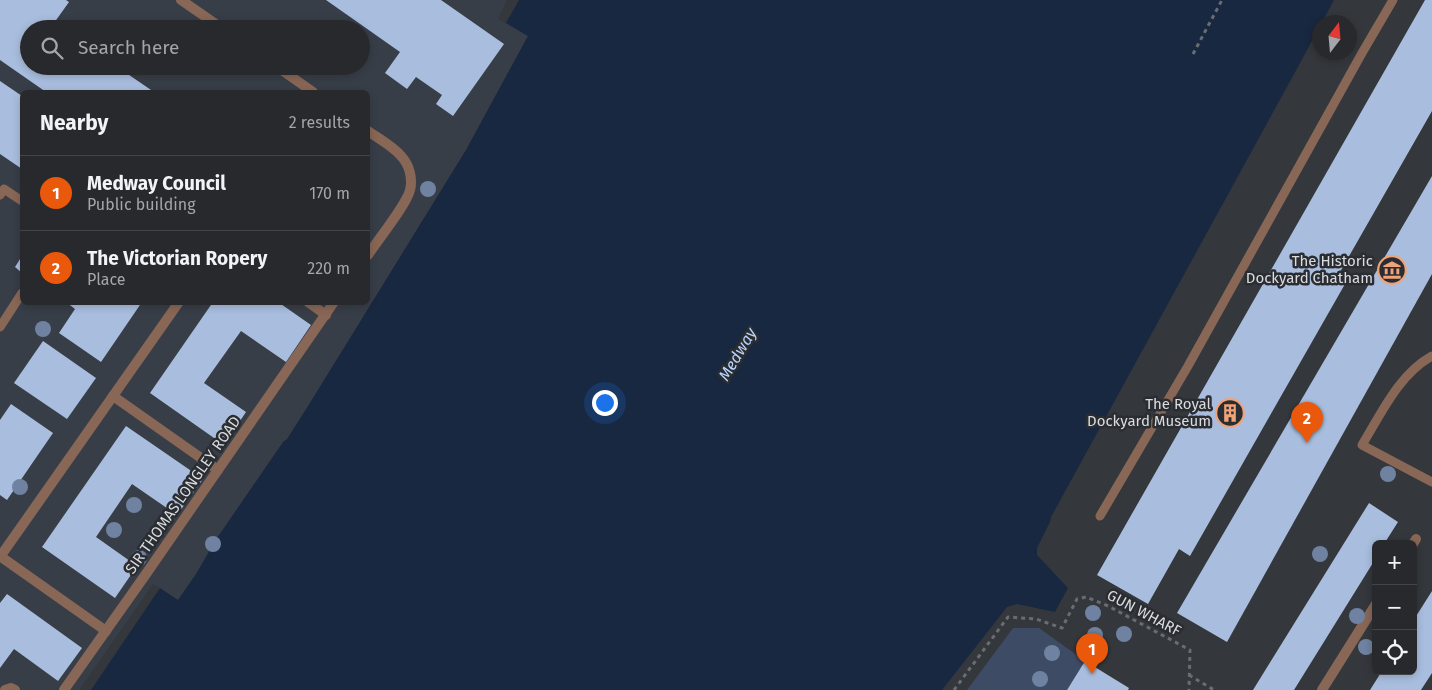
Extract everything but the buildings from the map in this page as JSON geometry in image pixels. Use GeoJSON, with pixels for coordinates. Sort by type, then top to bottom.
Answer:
{"type":"FeatureCollection","features":[{"type":"Feature","properties":{"kind":"street"},"geometry":{"type":"LineString","coordinates":[[181,0],[210,20]]}},
{"type":"Feature","properties":{"kind":"street"},"geometry":{"type":"LineString","coordinates":[[289,75],[311,90]]}},
{"type":"Feature","properties":{"kind":"street"},"geometry":{"type":"LineString","coordinates":[[370,132],[396,151],[403,158],[410,172],[409,193],[370,252]]}},
{"type":"Feature","properties":{"kind":"street"},"geometry":{"type":"LineString","coordinates":[[106,631],[0,556],[177,305]]}},
{"type":"Feature","properties":{"kind":"street"},"geometry":{"type":"LineString","coordinates":[[312,305],[326,315]]}},
{"type":"Feature","properties":{"kind":"street","name":"SIR THOMAS LONGLEY ROAD"},"geometry":{"type":"LineString","coordinates":[[64,690],[332,305]]}},
{"type":"Feature","properties":{"kind":"street"},"geometry":{"type":"LineString","coordinates":[[113,396],[218,470]]}},
{"type":"Feature","properties":{"kind":"street"},"geometry":{"type":"LineString","coordinates":[[1322,690],[1372,610]]}},
{"type":"Feature","properties":{"kind":"street"},"geometry":{"type":"LineString","coordinates":[[5,690],[10,688],[15,690]]}},
{"type":"Feature","properties":{"kind":"lane"},"geometry":{"type":"LineString","coordinates":[[1100,516],[1188,366],[1393,0]]}},
{"type":"Feature","properties":{"kind":"lane"},"geometry":{"type":"LineString","coordinates":[[1,190],[20,200]]}},
{"type":"Feature","properties":{"kind":"lane"},"geometry":{"type":"LineString","coordinates":[[0,327],[20,296]]}},
{"type":"Feature","properties":{"kind":"lane"},"geometry":{"type":"LineString","coordinates":[[1432,356],[1419,363],[1405,377],[1362,445],[1432,482]]}},
{"type":"Feature","properties":{"kind":"path"},"geometry":{"type":"LineString","coordinates":[[1193,54],[1222,0]]}},
{"type":"Feature","properties":{"kind":"path","name":"GUN WHARF"},"geometry":{"type":"LineString","coordinates":[[954,690],[1008,617],[1036,619],[1062,628],[1077,599],[1086,597],[1121,612],[1190,650],[1189,690]]}},
{"type":"Feature","properties":{"kind":"path"},"geometry":{"type":"LineString","coordinates":[[1189,675],[1214,690]]}},
{"type":"Feature","properties":{"kind":"shaded area"},"geometry":{"type":"Polygon","coordinates":[[[0,0],[507,0],[498,19],[528,36],[466,150],[299,423],[217,538],[178,600],[153,584],[79,690],[0,690],[0,0]]]}},
{"type":"Feature","properties":{"kind":"shaded area"},"geometry":{"type":"Polygon","coordinates":[[[1013,628],[1039,628],[1085,661],[1067,690],[967,690],[1013,628]]]}},
{"type":"Feature","properties":{"kind":"water","name":"Medway"},"geometry":{"type":"Polygon","coordinates":[[[519,0],[1334,0],[1326,15],[1312,15],[1312,40],[1305,54],[1051,517],[1037,548],[1037,555],[1068,588],[1055,612],[1017,604],[1007,607],[942,690],[91,690],[160,588],[178,600],[217,538],[308,406],[466,150],[528,36],[506,23],[519,0]]]}},
{"type":"Feature","properties":{"kind":"place","name":"The Historic Dockyard Chatham"},"geometry":{"type":"Point","coordinates":[1392,270]}},
{"type":"Feature","properties":{"kind":"place","name":"The Royal Dockyard Museum"},"geometry":{"type":"Point","coordinates":[1230,413]}},
{"type":"Feature","properties":{"kind":"place","name":"The Victorian Ropery"},"geometry":{"type":"Point","coordinates":[1307,443]}},
{"type":"Feature","properties":{"kind":"place","name":"Medway Council"},"geometry":{"type":"Point","coordinates":[1092,674]}}]}
